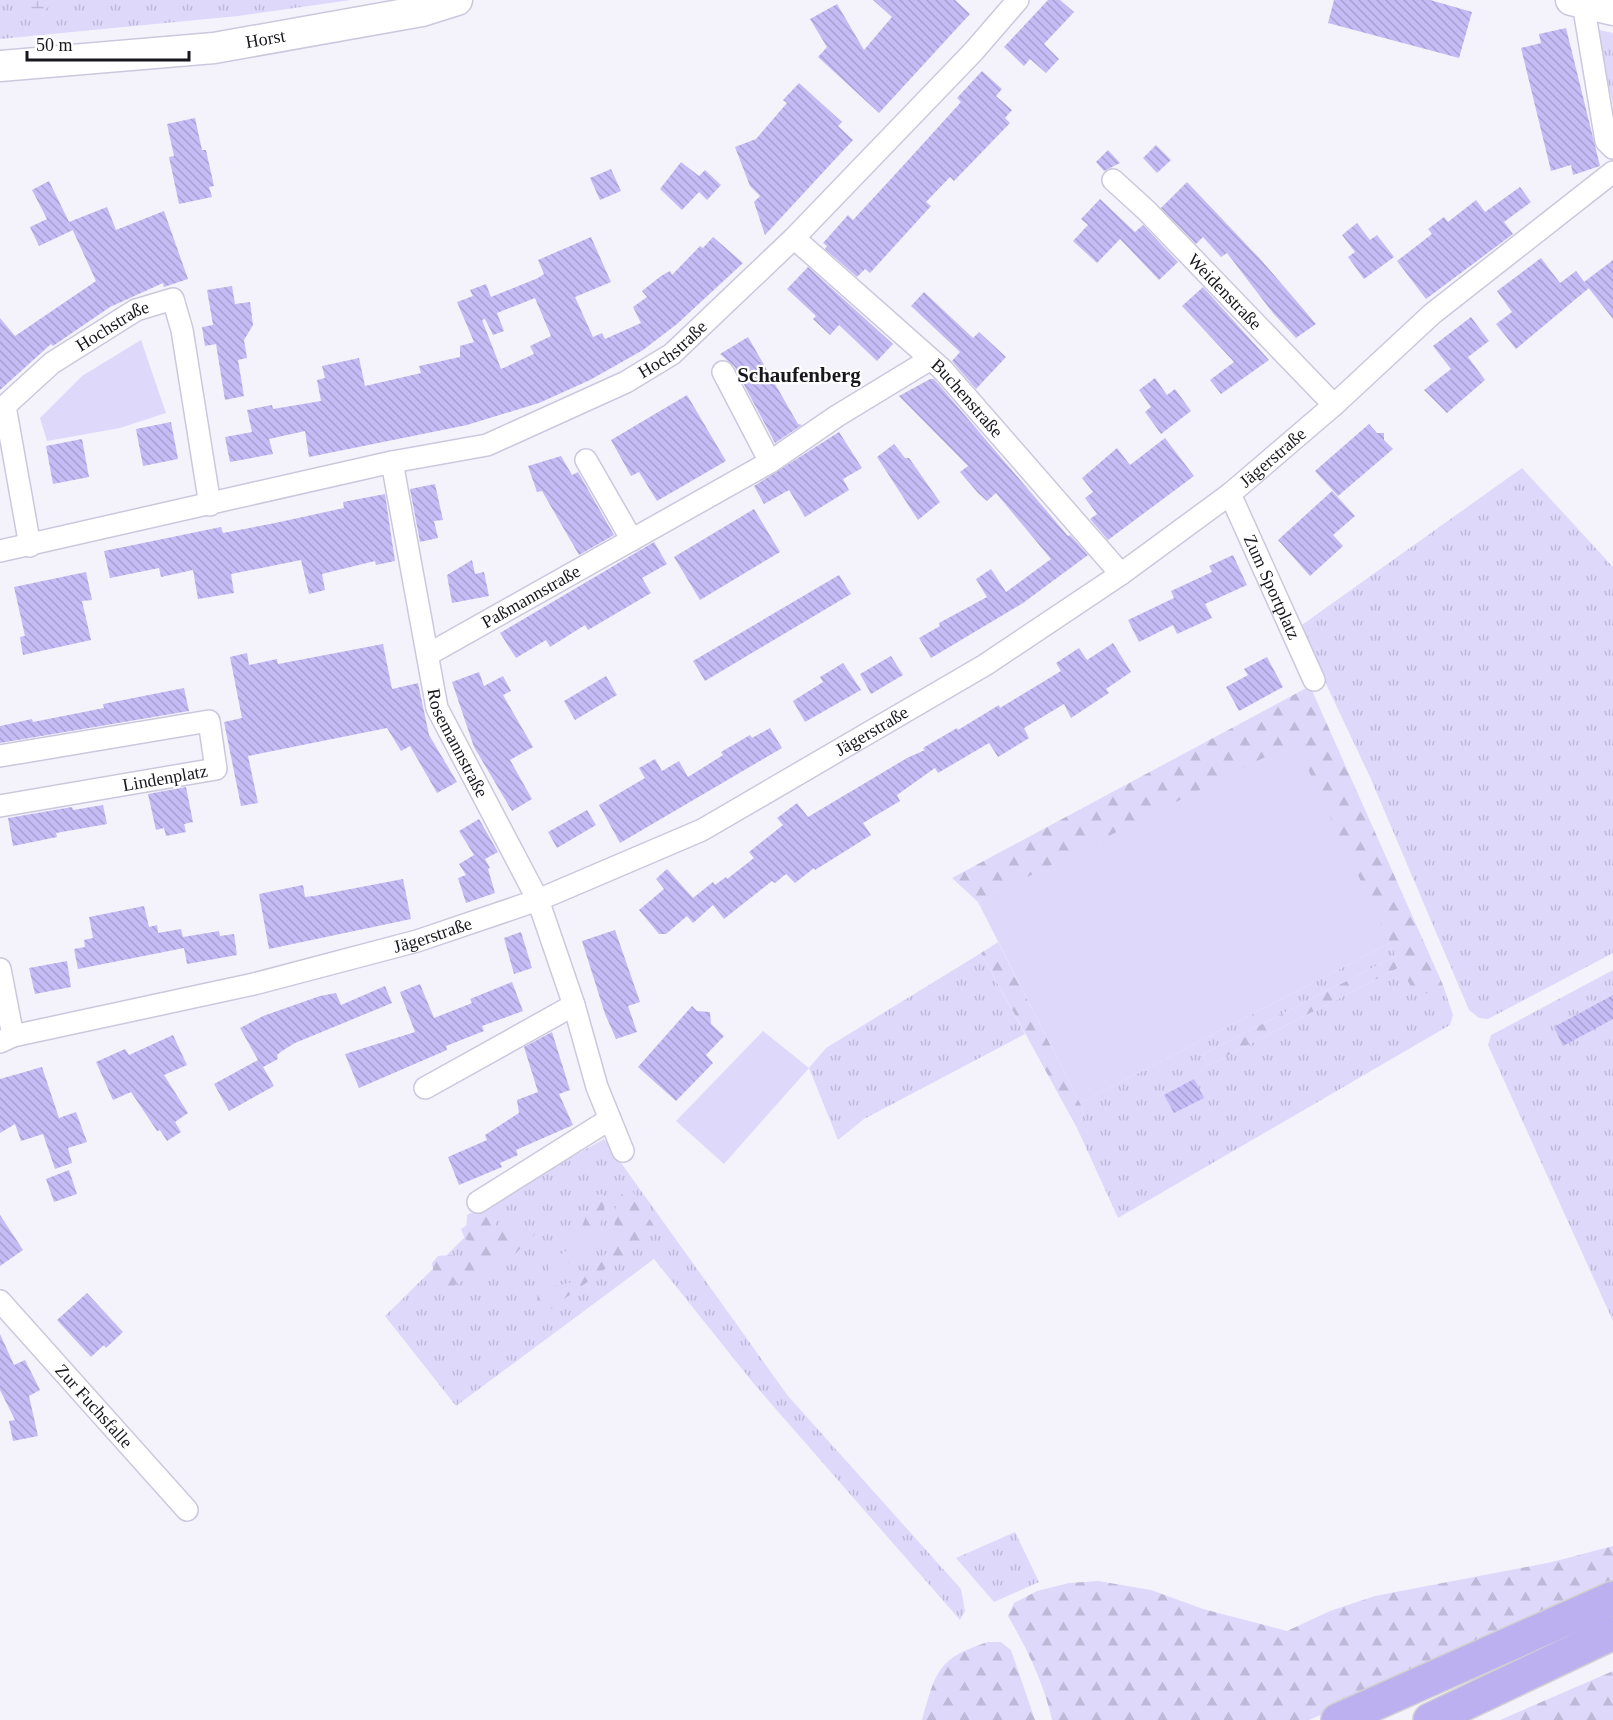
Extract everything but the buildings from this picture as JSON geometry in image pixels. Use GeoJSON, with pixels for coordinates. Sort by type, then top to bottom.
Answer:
{"type":"FeatureCollection","features":[{"type":"Feature","properties":{"kind":"highway"},"geometry":{"type":"LineString","coordinates":[[1338,1720],[1613,1598]]}},
{"type":"Feature","properties":{"kind":"highway"},"geometry":{"type":"LineString","coordinates":[[1430,1720],[1613,1633]]}},
{"type":"Feature","properties":{"kind":"street","name":"Horst"},"geometry":{"type":"LineString","coordinates":[[0,66],[214,48],[422,11],[457,0]]}},
{"type":"Feature","properties":{"kind":"street","name":"Hochstraße"},"geometry":{"type":"LineString","coordinates":[[0,550],[30,546],[392,462],[487,445],[627,382],[672,354],[794,238],[973,52],[1018,0]]}},
{"type":"Feature","properties":{"kind":"street"},"geometry":{"type":"LineString","coordinates":[[1613,10],[1577,2],[1606,141],[1613,148]]}},
{"type":"Feature","properties":{"kind":"street","name":"Jägerstraße"},"geometry":{"type":"LineString","coordinates":[[6,1039],[254,984],[417,941],[538,900],[702,830],[985,665],[1121,574],[1230,494],[1334,405],[1432,314],[1613,172]]}},
{"type":"Feature","properties":{"kind":"street","name":"Weidenstraße"},"geometry":{"type":"LineString","coordinates":[[1113,180],[1147,211],[1334,405]]}},
{"type":"Feature","properties":{"kind":"street","name":"Buchenstraße"},"geometry":{"type":"LineString","coordinates":[[794,238],[929,360],[942,369],[1121,574]]}},
{"type":"Feature","properties":{"kind":"street","name":"Hochstraße"},"geometry":{"type":"LineString","coordinates":[[30,546],[3,406],[60,358],[136,310],[173,299],[183,330],[210,505]]}},
{"type":"Feature","properties":{"kind":"street","name":"Paßmannstraße"},"geometry":{"type":"LineString","coordinates":[[429,654],[770,462],[837,416],[929,360]]}},
{"type":"Feature","properties":{"kind":"street"},"geometry":{"type":"LineString","coordinates":[[723,372],[770,462]]}},
{"type":"Feature","properties":{"kind":"street"},"geometry":{"type":"LineString","coordinates":[[586,460],[632,540]]}},
{"type":"Feature","properties":{"kind":"street","name":"Rosemannstraße"},"geometry":{"type":"LineString","coordinates":[[392,462],[429,654],[437,708],[538,900],[574,1005],[597,1087],[623,1150]]}},
{"type":"Feature","properties":{"kind":"street","name":"Zum Sportplatz"},"geometry":{"type":"LineString","coordinates":[[1230,494],[1314,680]]}},
{"type":"Feature","properties":{"kind":"street","name":"Lindenplatz"},"geometry":{"type":"LineString","coordinates":[[0,756],[209,721],[216,769],[0,806]]}},
{"type":"Feature","properties":{"kind":"street"},"geometry":{"type":"LineString","coordinates":[[0,969],[6,1039]]}},
{"type":"Feature","properties":{"kind":"street"},"geometry":{"type":"LineString","coordinates":[[425,1088],[574,1005]]}},
{"type":"Feature","properties":{"kind":"street"},"geometry":{"type":"LineString","coordinates":[[478,1202],[610,1119]]}},
{"type":"Feature","properties":{"kind":"street","name":"Zur Fuchsfalle"},"geometry":{"type":"LineString","coordinates":[[0,1301],[187,1510]]}},
{"type":"Feature","properties":{"kind":"green space"},"geometry":{"type":"Polygon","coordinates":[[[0,0],[351,0],[238,16],[0,39],[0,0]]]}},
{"type":"Feature","properties":{"kind":"green space"},"geometry":{"type":"Polygon","coordinates":[[[11,0],[56,0],[36,18],[11,4],[11,0]]]}},
{"type":"Feature","properties":{"kind":"green space"},"geometry":{"type":"Polygon","coordinates":[[[1596,31],[1613,33],[1613,105],[1596,31]]]}},
{"type":"Feature","properties":{"kind":"green space"},"geometry":{"type":"Polygon","coordinates":[[[141,340],[166,413],[120,428],[47,441],[40,418],[82,376],[141,340]]]}},
{"type":"Feature","properties":{"kind":"green space"},"geometry":{"type":"Polygon","coordinates":[[[1522,468],[1613,567],[1613,953],[1488,1019],[1479,1018],[1469,1010],[1370,777],[1299,627],[1522,468]]]}},
{"type":"Feature","properties":{"kind":"green space"},"geometry":{"type":"Polygon","coordinates":[[[1310,686],[1443,985],[1428,993],[1415,994],[1400,967],[1207,1066],[1203,1054],[1396,956],[1295,743],[978,902],[952,878],[1310,686]]]}},
{"type":"Feature","properties":{"kind":"green space"},"geometry":{"type":"Polygon","coordinates":[[[1295,742],[1390,943],[1080,1103],[978,902],[1295,742]]]}},
{"type":"Feature","properties":{"kind":"green space"},"geometry":{"type":"Polygon","coordinates":[[[998,942],[1080,1103],[1084,1114],[1077,1128],[981,953],[998,942]]]}},
{"type":"Feature","properties":{"kind":"green space"},"geometry":{"type":"Polygon","coordinates":[[[1390,943],[1396,956],[1203,1054],[1207,1066],[1400,967],[1427,993],[1443,985],[1453,1015],[1450,1025],[1118,1218],[1077,1128],[1084,1114],[1080,1103],[1390,943]]]}},
{"type":"Feature","properties":{"kind":"green space"},"geometry":{"type":"Polygon","coordinates":[[[981,953],[1025,1034],[864,1119],[838,1140],[809,1068],[826,1048],[981,953]]]}},
{"type":"Feature","properties":{"kind":"green space"},"geometry":{"type":"Polygon","coordinates":[[[1613,970],[1613,1321],[1488,1045],[1491,1035],[1613,970]]]}},
{"type":"Feature","properties":{"kind":"green space"},"geometry":{"type":"Polygon","coordinates":[[[763,1031],[809,1068],[724,1164],[676,1121],[763,1031]]]}},
{"type":"Feature","properties":{"kind":"green space"},"geometry":{"type":"Polygon","coordinates":[[[604,1139],[788,1396],[961,1589],[965,1611],[960,1620],[754,1384],[654,1259],[456,1406],[385,1316],[466,1236],[467,1215],[604,1139]]]}},
{"type":"Feature","properties":{"kind":"green space"},"geometry":{"type":"Polygon","coordinates":[[[630,1187],[657,1231],[545,1313],[537,1303],[538,1287],[571,1282],[600,1260],[612,1243],[618,1199],[630,1187]]]}},
{"type":"Feature","properties":{"kind":"green space"},"geometry":{"type":"Polygon","coordinates":[[[602,1194],[604,1206],[597,1230],[580,1252],[550,1277],[548,1265],[570,1247],[581,1228],[594,1195],[602,1194]]]}},
{"type":"Feature","properties":{"kind":"green space"},"geometry":{"type":"Polygon","coordinates":[[[481,1216],[495,1217],[496,1230],[515,1234],[525,1227],[535,1234],[515,1254],[443,1291],[434,1275],[432,1263],[438,1256],[450,1255],[474,1260],[479,1253],[476,1244],[465,1239],[461,1229],[481,1216]]]}},
{"type":"Feature","properties":{"kind":"green space"},"geometry":{"type":"Polygon","coordinates":[[[1015,1532],[1039,1582],[994,1602],[956,1558],[1015,1532]]]}},
{"type":"Feature","properties":{"kind":"green space"},"geometry":{"type":"Polygon","coordinates":[[[1613,1546],[1613,1588],[1309,1720],[1052,1720],[1034,1666],[1008,1616],[1014,1603],[1037,1591],[1069,1583],[1098,1581],[1151,1590],[1203,1609],[1287,1631],[1330,1611],[1375,1596],[1552,1562],[1613,1546]]]}},
{"type":"Feature","properties":{"kind":"green space"},"geometry":{"type":"Polygon","coordinates":[[[988,1642],[1001,1642],[1011,1650],[1035,1720],[922,1720],[931,1690],[941,1669],[958,1654],[988,1642]]]}},
{"type":"Feature","properties":{"kind":"green space"},"geometry":{"type":"Polygon","coordinates":[[[1613,1671],[1613,1720],[1500,1720],[1613,1671]]]}},
{"type":"Feature","properties":{"kind":"district","name":"Schaufenberg"},"geometry":{"type":"Point","coordinates":[799,375]}}]}
